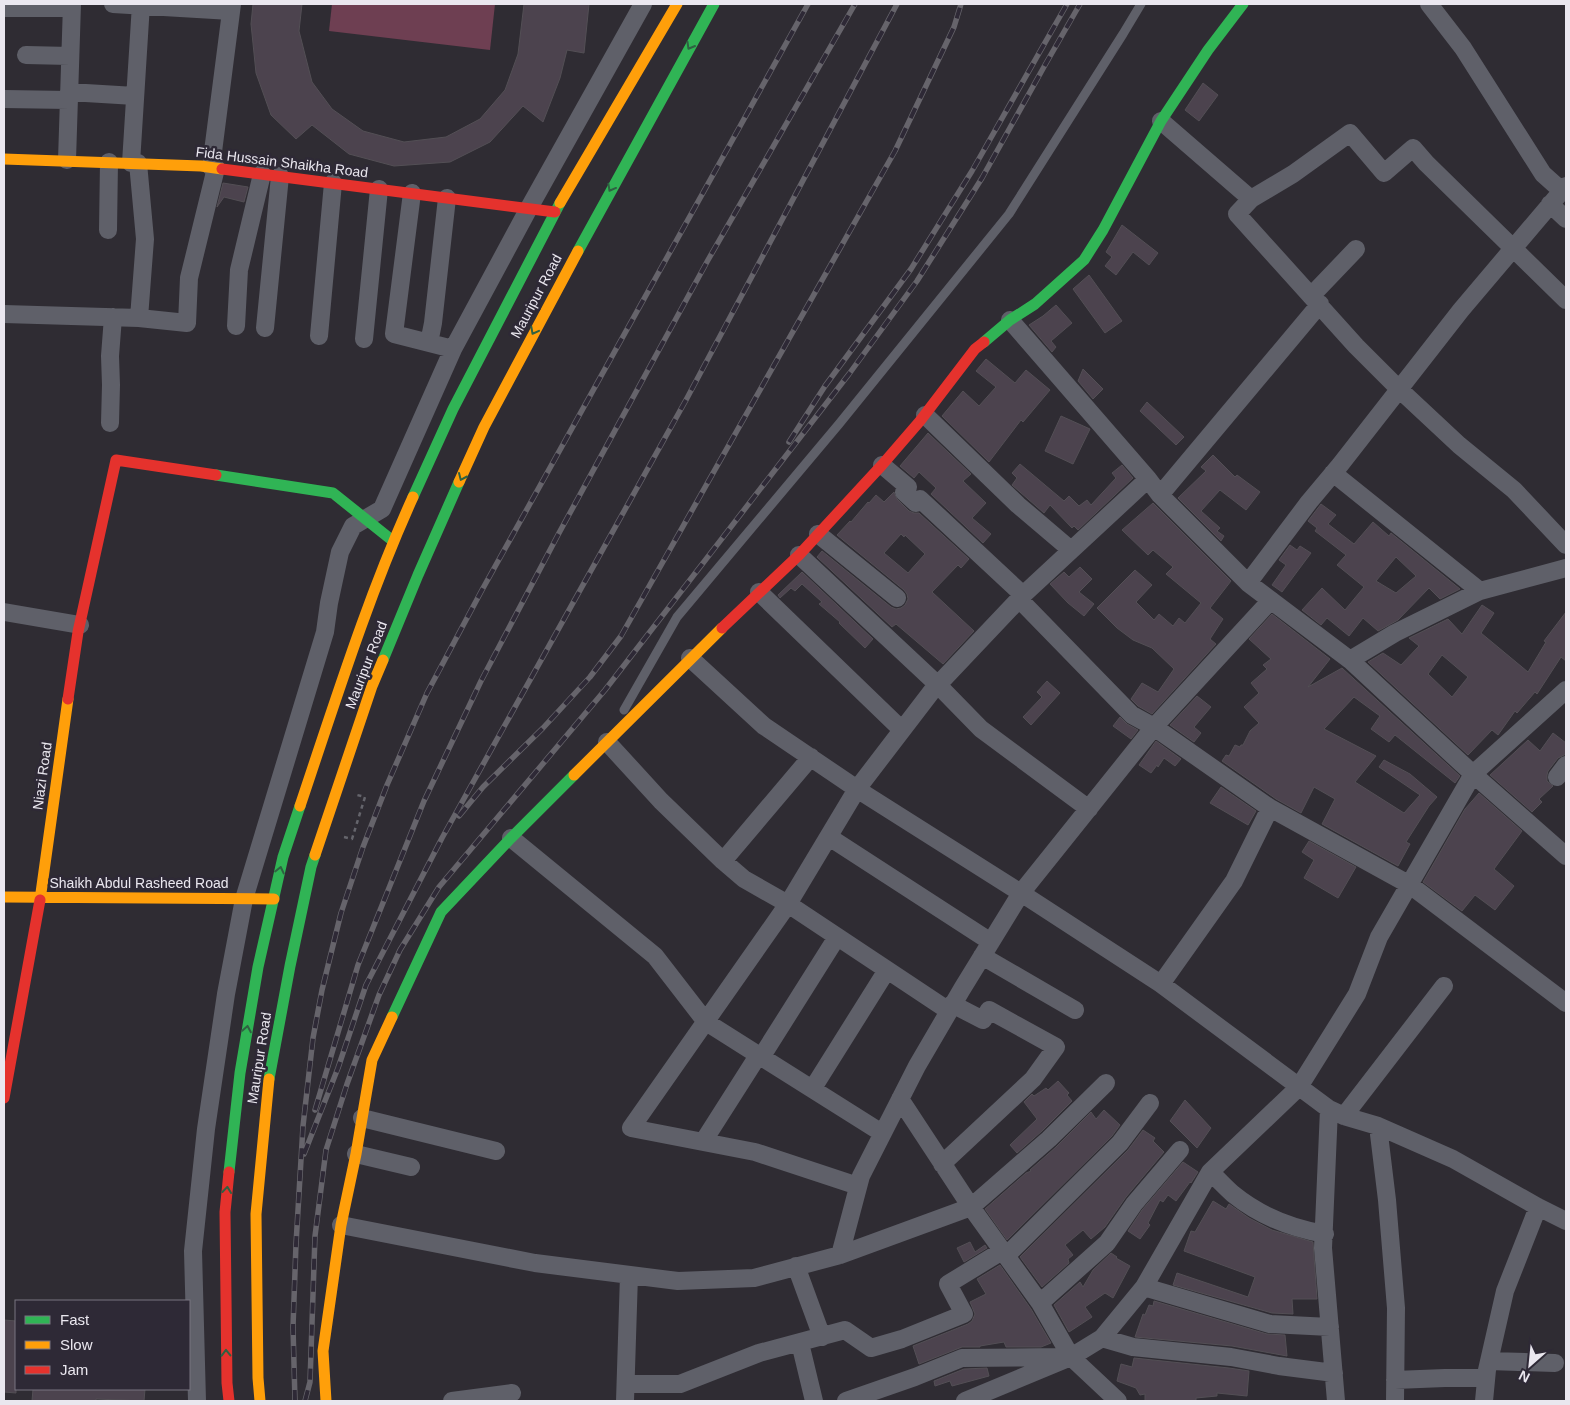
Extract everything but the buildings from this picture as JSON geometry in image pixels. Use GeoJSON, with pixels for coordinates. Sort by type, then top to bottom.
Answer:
{"type":"FeatureCollection","features":[{"type":"Feature","properties":{"kind":"main road","name":"Mauripur Road"},"geometry":{"type":"LineString","coordinates":[[229,1401],[226,1384],[225,1212],[240,1073],[258,967],[283,857],[345,673],[393,541],[453,410],[555,212],[677,4]]}},
{"type":"Feature","properties":{"kind":"main road","name":"Mauripur Road"},"geometry":{"type":"LineString","coordinates":[[260,1401],[258,1378],[256,1214],[268,1087],[290,966],[311,867],[372,686],[418,575],[484,427],[557,288],[714,4]]}},
{"type":"Feature","properties":{"kind":"main road"},"geometry":{"type":"LineString","coordinates":[[326,1401],[323,1352],[342,1225],[372,1060],[441,912],[511,838],[690,658],[799,555],[925,415],[975,349],[1010,320],[1035,304],[1084,260],[1103,230],[1161,121],[1208,50],[1243,4]]}},
{"type":"Feature","properties":{"kind":"main road","name":"Fida Hussain Shaikha Road"},"geometry":{"type":"LineString","coordinates":[[4,159],[67,160],[214,168],[555,212]]}},
{"type":"Feature","properties":{"kind":"main road","name":"Niazi Road"},"geometry":{"type":"LineString","coordinates":[[4,1098],[40,898],[80,625],[116,460],[333,493],[365,518]]}},
{"type":"Feature","properties":{"kind":"main road"},"geometry":{"type":"LineString","coordinates":[[365,518],[393,541]]}},
{"type":"Feature","properties":{"kind":"main road","name":"Shaikh Abdul Rasheed Road"},"geometry":{"type":"LineString","coordinates":[[4,897],[274,899]]}},
{"type":"Feature","properties":{"kind":"street"},"geometry":{"type":"LineString","coordinates":[[4,314],[139,318],[188,323],[189,278],[214,168],[231,7],[113,4]]}},
{"type":"Feature","properties":{"kind":"street"},"geometry":{"type":"LineString","coordinates":[[197,1401],[193,1251],[206,1128],[226,994],[244,899],[325,632],[340,552],[353,526],[382,509],[453,348],[529,208],[644,4]]}},
{"type":"Feature","properties":{"kind":"street"},"geometry":{"type":"LineString","coordinates":[[1248,583],[1308,502],[1461,310],[1564,188],[1543,174],[1463,48],[1429,4]]}},
{"type":"Feature","properties":{"kind":"street"},"geometry":{"type":"LineString","coordinates":[[139,318],[145,239],[134,163],[135,96],[141,5]]}},
{"type":"Feature","properties":{"kind":"street"},"geometry":{"type":"LineString","coordinates":[[4,8],[72,6],[67,160]]}},
{"type":"Feature","properties":{"kind":"street"},"geometry":{"type":"LineString","coordinates":[[26,55],[70,56]]}},
{"type":"Feature","properties":{"kind":"street"},"geometry":{"type":"LineString","coordinates":[[4,99],[69,96],[135,96]]}},
{"type":"Feature","properties":{"kind":"street"},"geometry":{"type":"LineString","coordinates":[[1161,121],[1252,199]]}},
{"type":"Feature","properties":{"kind":"street"},"geometry":{"type":"LineString","coordinates":[[1566,300],[1413,148],[1384,173],[1350,133],[1293,174],[1252,199],[1237,214],[1356,346],[1398,389],[1459,445],[1514,490],[1566,544]]}},
{"type":"Feature","properties":{"kind":"street"},"geometry":{"type":"LineString","coordinates":[[108,230],[109,162]]}},
{"type":"Feature","properties":{"kind":"street"},"geometry":{"type":"LineString","coordinates":[[236,326],[239,270],[262,174]]}},
{"type":"Feature","properties":{"kind":"street"},"geometry":{"type":"LineString","coordinates":[[265,328],[280,176]]}},
{"type":"Feature","properties":{"kind":"street"},"geometry":{"type":"LineString","coordinates":[[319,336],[333,183]]}},
{"type":"Feature","properties":{"kind":"street"},"geometry":{"type":"LineString","coordinates":[[364,339],[378,189]]}},
{"type":"Feature","properties":{"kind":"street"},"geometry":{"type":"LineString","coordinates":[[412,193],[394,334],[453,348]]}},
{"type":"Feature","properties":{"kind":"street"},"geometry":{"type":"LineString","coordinates":[[429,343],[433,323],[447,198]]}},
{"type":"Feature","properties":{"kind":"street"},"geometry":{"type":"LineString","coordinates":[[1550,204],[1566,219]]}},
{"type":"Feature","properties":{"kind":"street"},"geometry":{"type":"LineString","coordinates":[[1160,495],[1356,249]]}},
{"type":"Feature","properties":{"kind":"street"},"geometry":{"type":"LineString","coordinates":[[110,423],[110,356],[113,317]]}},
{"type":"Feature","properties":{"kind":"street"},"geometry":{"type":"LineString","coordinates":[[1010,320],[1148,478],[1160,495],[1248,583],[1350,660],[1473,774],[1566,856]]}},
{"type":"Feature","properties":{"kind":"street"},"geometry":{"type":"LineString","coordinates":[[925,415],[1018,505],[1071,550]]}},
{"type":"Feature","properties":{"kind":"street"},"geometry":{"type":"LineString","coordinates":[[882,465],[908,487],[904,492],[916,503],[920,499],[1021,597],[1132,715],[1154,727],[1270,808],[1410,885],[1566,1004]]}},
{"type":"Feature","properties":{"kind":"street"},"geometry":{"type":"LineString","coordinates":[[1333,472],[1480,591]]}},
{"type":"Feature","properties":{"kind":"street"},"geometry":{"type":"LineString","coordinates":[[858,1186],[755,1152],[631,1128],[788,904],[857,789],[902,730],[938,685],[1021,597],[1148,478]]}},
{"type":"Feature","properties":{"kind":"street"},"geometry":{"type":"LineString","coordinates":[[818,534],[897,598]]}},
{"type":"Feature","properties":{"kind":"street"},"geometry":{"type":"LineString","coordinates":[[799,555],[938,685],[981,729],[1089,809]]}},
{"type":"Feature","properties":{"kind":"street"},"geometry":{"type":"LineString","coordinates":[[1350,660],[1395,633],[1480,591],[1566,568]]}},
{"type":"Feature","properties":{"kind":"street"},"geometry":{"type":"LineString","coordinates":[[760,592],[902,730]]}},
{"type":"Feature","properties":{"kind":"street"},"geometry":{"type":"LineString","coordinates":[[840,1255],[860,1176],[916,1066],[1021,893],[1154,727],[1271,600]]}},
{"type":"Feature","properties":{"kind":"street"},"geometry":{"type":"LineString","coordinates":[[4,612],[80,625]]}},
{"type":"Feature","properties":{"kind":"street"},"geometry":{"type":"LineString","coordinates":[[690,658],[764,726],[857,789],[1161,984],[1336,1112],[1378,1126],[1453,1159],[1566,1221]]}},
{"type":"Feature","properties":{"kind":"street"},"geometry":{"type":"LineString","coordinates":[[965,1401],[1071,1357],[1102,1338],[1144,1288],[1210,1172],[1299,1086],[1357,994],[1379,937],[1473,774],[1566,690]]}},
{"type":"Feature","properties":{"kind":"street"},"geometry":{"type":"LineString","coordinates":[[606,742],[722,861],[744,879],[788,904],[887,970],[950,1008],[983,1020],[990,1010],[1056,1047],[1033,1079],[942,1164]]}},
{"type":"Feature","properties":{"kind":"street"},"geometry":{"type":"LineString","coordinates":[[722,861],[811,758]]}},
{"type":"Feature","properties":{"kind":"street"},"geometry":{"type":"LineString","coordinates":[[1161,984],[1234,881],[1270,808]]}},
{"type":"Feature","properties":{"kind":"street"},"geometry":{"type":"LineString","coordinates":[[829,837],[1075,1010]]}},
{"type":"Feature","properties":{"kind":"street"},"geometry":{"type":"LineString","coordinates":[[511,838],[655,956],[706,1022],[882,1133]]}},
{"type":"Feature","properties":{"kind":"street"},"geometry":{"type":"LineString","coordinates":[[704,1142],[837,937]]}},
{"type":"Feature","properties":{"kind":"street"},"geometry":{"type":"LineString","coordinates":[[812,1088],[887,970]]}},
{"type":"Feature","properties":{"kind":"street"},"geometry":{"type":"LineString","coordinates":[[1336,1401],[1323,1248],[1336,1112],[1444,986]]}},
{"type":"Feature","properties":{"kind":"street"},"geometry":{"type":"LineString","coordinates":[[342,1225],[535,1263],[678,1281],[754,1278],[840,1255],[970,1207],[1049,1139],[1106,1082]]}},
{"type":"Feature","properties":{"kind":"street"},"geometry":{"type":"LineString","coordinates":[[900,1099],[970,1207],[1040,1303],[1071,1357],[1118,1401]]}},
{"type":"Feature","properties":{"kind":"street"},"geometry":{"type":"LineString","coordinates":[[629,1275],[625,1392],[680,1384],[759,1353],[845,1330],[871,1348],[902,1339],[964,1314],[948,1284],[1004,1254],[1120,1143],[1150,1103]]}},
{"type":"Feature","properties":{"kind":"street"},"geometry":{"type":"LineString","coordinates":[[362,1118],[496,1150]]}},
{"type":"Feature","properties":{"kind":"street"},"geometry":{"type":"LineString","coordinates":[[1378,1126],[1387,1200],[1396,1308],[1395,1401]]}},
{"type":"Feature","properties":{"kind":"street"},"geometry":{"type":"LineString","coordinates":[[1040,1303],[1107,1243],[1134,1204],[1180,1150]]}},
{"type":"Feature","properties":{"kind":"street"},"geometry":{"type":"LineString","coordinates":[[356,1154],[411,1167]]}},
{"type":"Feature","properties":{"kind":"street"},"geometry":{"type":"LineString","coordinates":[[1210,1172],[1232,1194],[1266,1216],[1300,1229],[1325,1234]]}},
{"type":"Feature","properties":{"kind":"street"},"geometry":{"type":"LineString","coordinates":[[1484,1401],[1489,1360],[1505,1291],[1538,1207]]}},
{"type":"Feature","properties":{"kind":"street"},"geometry":{"type":"LineString","coordinates":[[796,1266],[822,1337]]}},
{"type":"Feature","properties":{"kind":"street"},"geometry":{"type":"LineString","coordinates":[[1144,1288],[1270,1324],[1330,1327]]}},
{"type":"Feature","properties":{"kind":"street"},"geometry":{"type":"LineString","coordinates":[[1102,1338],[1133,1347],[1231,1357],[1279,1366],[1334,1373]]}},
{"type":"Feature","properties":{"kind":"street"},"geometry":{"type":"LineString","coordinates":[[800,1343],[814,1401]]}},
{"type":"Feature","properties":{"kind":"street"},"geometry":{"type":"LineString","coordinates":[[846,1401],[962,1358],[1071,1357]]}},
{"type":"Feature","properties":{"kind":"street"},"geometry":{"type":"LineString","coordinates":[[1489,1360],[1555,1362]]}},
{"type":"Feature","properties":{"kind":"street"},"geometry":{"type":"LineString","coordinates":[[1396,1380],[1486,1378]]}},
{"type":"Feature","properties":{"kind":"street"},"geometry":{"type":"LineString","coordinates":[[452,1401],[512,1393]]}},
{"type":"Feature","properties":{"kind":"lane"},"geometry":{"type":"LineString","coordinates":[[606,742],[677,617],[839,424],[1009,214],[1140,4]]}},
{"type":"Feature","properties":{"kind":"path"},"geometry":{"type":"LineString","coordinates":[[352,839],[365,797]]}},
{"type":"Feature","properties":{"kind":"shaded area"},"geometry":{"type":"Polygon","coordinates":[[[332,4],[495,4],[490,50],[329,31],[332,4]]]}},
{"type":"Feature","properties":{"kind":"railway"},"geometry":{"type":"LineString","coordinates":[[295,1401],[293,1327],[296,1244],[303,1126],[313,1038],[322,990],[341,913],[363,847],[387,785],[427,693],[482,590],[808,4]]}},
{"type":"Feature","properties":{"kind":"railway"},"geometry":{"type":"LineString","coordinates":[[315,1110],[358,965],[424,801],[481,681],[559,533],[708,260],[855,4]]}},
{"type":"Feature","properties":{"kind":"railway"},"geometry":{"type":"LineString","coordinates":[[304,1154],[338,1068],[366,985],[442,838],[686,400],[897,4]]}},
{"type":"Feature","properties":{"kind":"railway"},"geometry":{"type":"LineString","coordinates":[[459,816],[483,787],[543,728],[590,677],[621,636],[895,151],[954,27],[961,4]]}},
{"type":"Feature","properties":{"kind":"railway"},"geometry":{"type":"LineString","coordinates":[[789,442],[825,386],[911,269],[972,171],[1067,4]]}},
{"type":"Feature","properties":{"kind":"railway"},"geometry":{"type":"LineString","coordinates":[[305,1401],[310,1382],[315,1236],[326,1150],[379,995],[400,950],[439,887],[605,690],[849,374],[917,281],[982,178],[1080,4]]}},
{"type":"Feature","properties":{"kind":"traffic: fast"},"geometry":{"type":"LineString","coordinates":[[578,251],[714,4]]}},
{"type":"Feature","properties":{"kind":"traffic: fast"},"geometry":{"type":"LineString","coordinates":[[984,342],[1010,320],[1035,304],[1084,260],[1103,230],[1161,121],[1208,50],[1243,4]]}},
{"type":"Feature","properties":{"kind":"traffic: fast"},"geometry":{"type":"LineString","coordinates":[[413,497],[453,409],[560,203]]}},
{"type":"Feature","properties":{"kind":"traffic: fast"},"geometry":{"type":"LineString","coordinates":[[216,475],[333,493],[393,541]]}},
{"type":"Feature","properties":{"kind":"traffic: fast"},"geometry":{"type":"LineString","coordinates":[[383,660],[459,482]]}},
{"type":"Feature","properties":{"kind":"traffic: fast"},"geometry":{"type":"LineString","coordinates":[[392,1017],[441,912],[574,775]]}},
{"type":"Feature","properties":{"kind":"traffic: fast"},"geometry":{"type":"LineString","coordinates":[[229,1172],[240,1073],[258,967],[283,857],[300,806]]}},
{"type":"Feature","properties":{"kind":"traffic: fast"},"geometry":{"type":"LineString","coordinates":[[269,1079],[290,966],[315,855]]}},
{"type":"Feature","properties":{"kind":"traffic: slow"},"geometry":{"type":"LineString","coordinates":[[560,203],[677,4]]}},
{"type":"Feature","properties":{"kind":"traffic: slow"},"geometry":{"type":"LineString","coordinates":[[4,159],[201,166],[222,169]]}},
{"type":"Feature","properties":{"kind":"traffic: slow"},"geometry":{"type":"LineString","coordinates":[[459,482],[484,427],[578,251]]}},
{"type":"Feature","properties":{"kind":"traffic: slow"},"geometry":{"type":"LineString","coordinates":[[300,806],[381,572],[413,497]]}},
{"type":"Feature","properties":{"kind":"traffic: slow"},"geometry":{"type":"LineString","coordinates":[[574,775],[722,628]]}},
{"type":"Feature","properties":{"kind":"traffic: slow"},"geometry":{"type":"LineString","coordinates":[[315,855],[372,686],[383,660]]}},
{"type":"Feature","properties":{"kind":"traffic: slow"},"geometry":{"type":"LineString","coordinates":[[40,900],[68,699]]}},
{"type":"Feature","properties":{"kind":"traffic: slow"},"geometry":{"type":"LineString","coordinates":[[4,897],[274,899]]}},
{"type":"Feature","properties":{"kind":"traffic: slow"},"geometry":{"type":"LineString","coordinates":[[326,1401],[323,1351],[341,1225],[356,1154],[372,1060],[392,1017]]}},
{"type":"Feature","properties":{"kind":"traffic: slow"},"geometry":{"type":"LineString","coordinates":[[260,1401],[258,1378],[256,1214],[269,1079]]}},
{"type":"Feature","properties":{"kind":"traffic: jam"},"geometry":{"type":"LineString","coordinates":[[222,169],[555,212]]}},
{"type":"Feature","properties":{"kind":"traffic: jam"},"geometry":{"type":"LineString","coordinates":[[722,628],[799,555],[882,465],[920,421],[975,349],[984,342]]}},
{"type":"Feature","properties":{"kind":"traffic: jam"},"geometry":{"type":"LineString","coordinates":[[68,699],[78,632],[116,460],[216,475]]}},
{"type":"Feature","properties":{"kind":"traffic: jam"},"geometry":{"type":"LineString","coordinates":[[4,1098],[40,900]]}},
{"type":"Feature","properties":{"kind":"traffic: jam"},"geometry":{"type":"LineString","coordinates":[[229,1172],[225,1212],[227,1383],[229,1401]]}}]}
